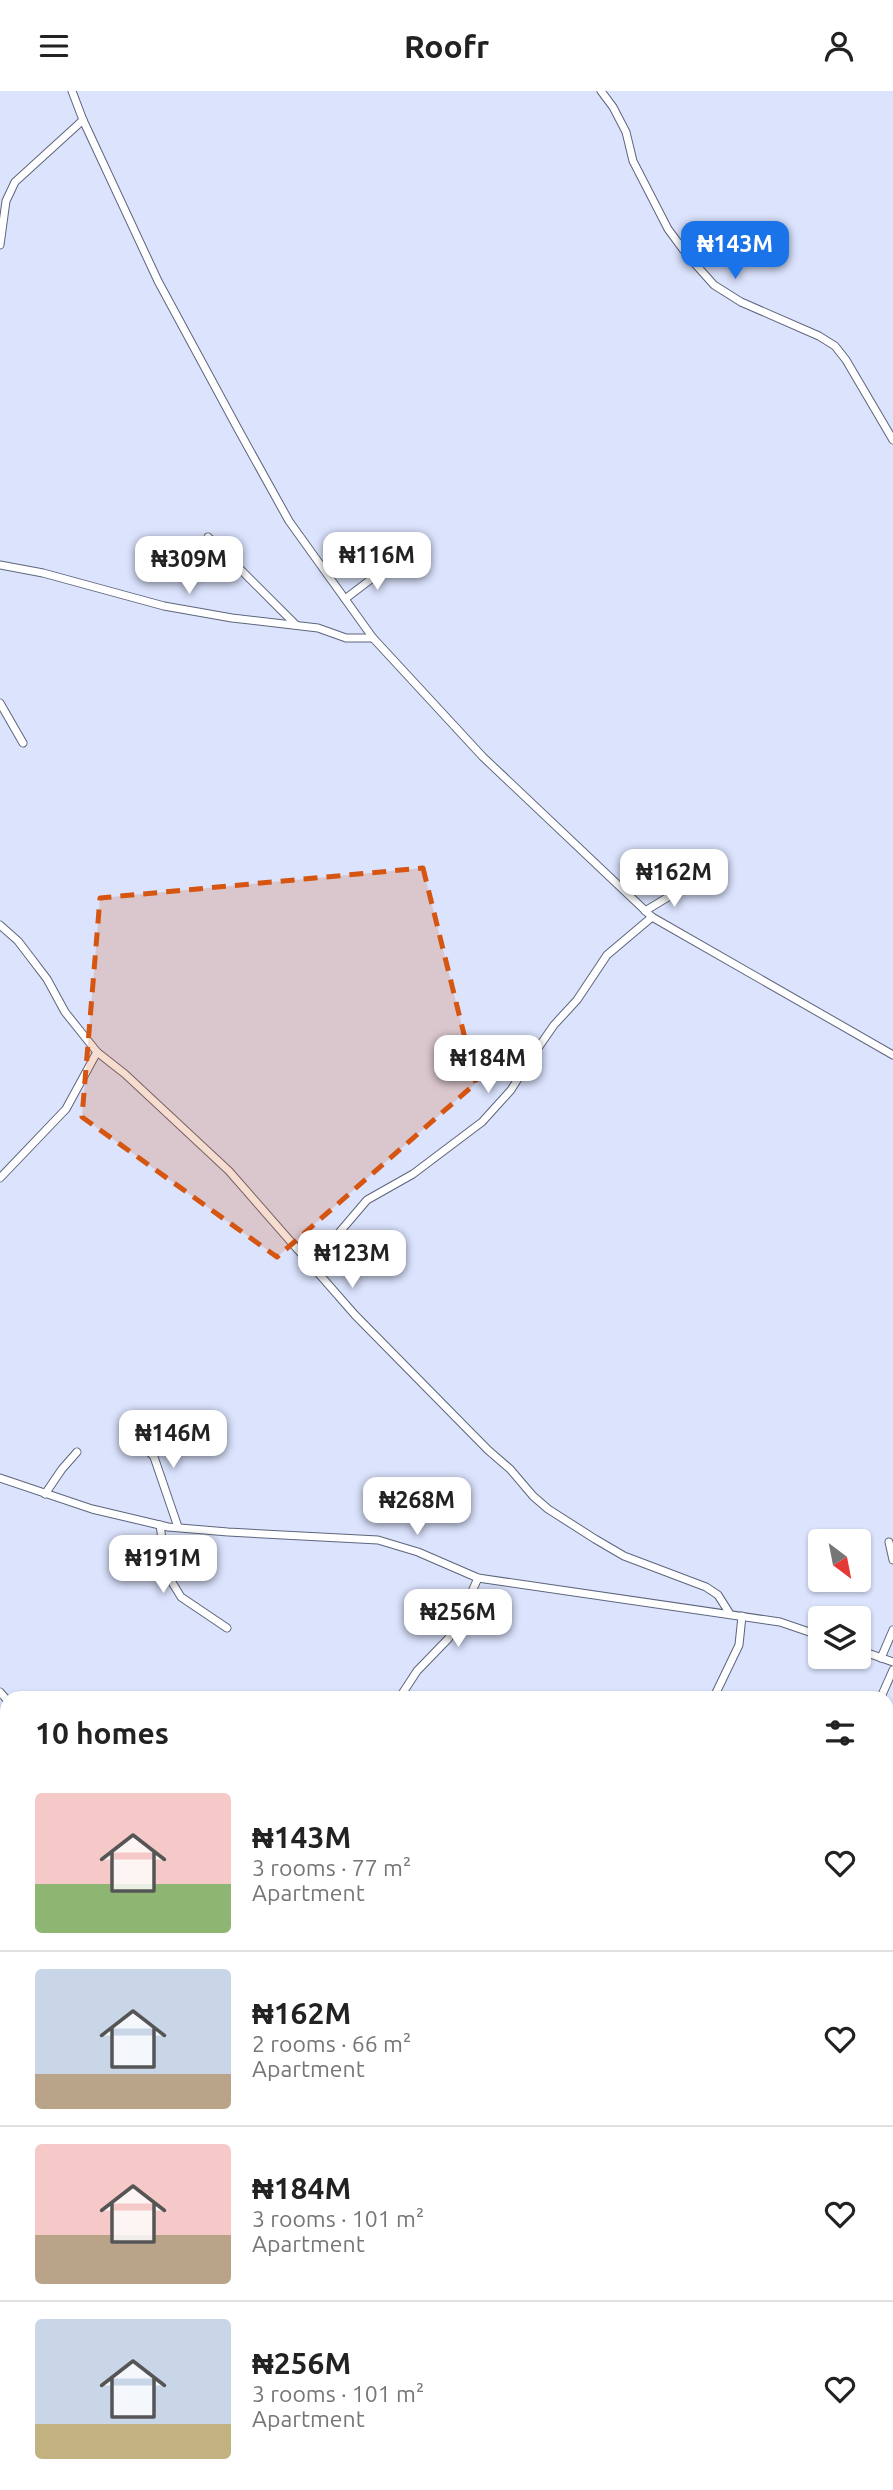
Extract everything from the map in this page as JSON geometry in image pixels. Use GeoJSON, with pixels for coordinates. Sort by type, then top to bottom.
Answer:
{"type":"FeatureCollection","features":[{"type":"Feature","properties":{"kind":"street"},"geometry":{"type":"LineString","coordinates":[[72,91],[158,281],[244,440],[289,521],[373,638],[482,757],[649,913],[893,1055]]}},
{"type":"Feature","properties":{"kind":"street"},"geometry":{"type":"LineString","coordinates":[[601,91],[626,132],[633,161],[668,229],[688,256],[714,285],[732,296],[819,335],[835,346],[893,440]]}},
{"type":"Feature","properties":{"kind":"street"},"geometry":{"type":"LineString","coordinates":[[0,245],[6,201],[15,182],[83,120]]}},
{"type":"Feature","properties":{"kind":"street"},"geometry":{"type":"LineString","coordinates":[[208,537],[297,626]]}},
{"type":"Feature","properties":{"kind":"street"},"geometry":{"type":"LineString","coordinates":[[345,599],[391,563]]}},
{"type":"Feature","properties":{"kind":"street"},"geometry":{"type":"LineString","coordinates":[[0,565],[43,573],[164,606],[318,628],[346,638],[373,638]]}},
{"type":"Feature","properties":{"kind":"street"},"geometry":{"type":"LineString","coordinates":[[0,703],[23,743]]}},
{"type":"Feature","properties":{"kind":"street"},"geometry":{"type":"LineString","coordinates":[[309,1262],[326,1248],[367,1200],[413,1174],[482,1122],[511,1090],[607,955],[649,913],[688,885]]}},
{"type":"Feature","properties":{"kind":"street"},"geometry":{"type":"LineString","coordinates":[[0,925],[18,941],[31,958],[47,979],[65,1012],[97,1052],[125,1074],[229,1171],[355,1315],[548,1509],[624,1556],[706,1587],[718,1595],[730,1614]]}},
{"type":"Feature","properties":{"kind":"street"},"geometry":{"type":"LineString","coordinates":[[0,1178],[66,1109],[97,1052]]}},
{"type":"Feature","properties":{"kind":"street"},"geometry":{"type":"LineString","coordinates":[[133,1434],[153,1457],[178,1527]]}},
{"type":"Feature","properties":{"kind":"street"},"geometry":{"type":"LineString","coordinates":[[45,1494],[77,1452]]}},
{"type":"Feature","properties":{"kind":"street"},"geometry":{"type":"LineString","coordinates":[[0,1478],[92,1509],[160,1525],[378,1540],[418,1552],[478,1578],[780,1622],[808,1632]]}},
{"type":"Feature","properties":{"kind":"street"},"geometry":{"type":"LineString","coordinates":[[160,1525],[167,1574],[181,1597],[227,1628]]}},
{"type":"Feature","properties":{"kind":"street"},"geometry":{"type":"LineString","coordinates":[[889,1542],[893,1560]]}},
{"type":"Feature","properties":{"kind":"street"},"geometry":{"type":"LineString","coordinates":[[404,1691],[417,1671],[448,1639],[478,1578]]}},
{"type":"Feature","properties":{"kind":"street"},"geometry":{"type":"LineString","coordinates":[[717,1691],[739,1645],[742,1616]]}},
{"type":"Feature","properties":{"kind":"street"},"geometry":{"type":"LineString","coordinates":[[881,1658],[893,1630]]}},
{"type":"Feature","properties":{"kind":"street"},"geometry":{"type":"LineString","coordinates":[[871,1654],[893,1661]]}},
{"type":"Feature","properties":{"kind":"street"},"geometry":{"type":"LineString","coordinates":[[884,1691],[893,1670]]}},
{"type":"Feature","properties":{"kind":"highlighted area"},"geometry":{"type":"Polygon","coordinates":[[[423,868],[476,1083],[277,1257],[82,1117],[100,898],[423,868]]]}}]}
